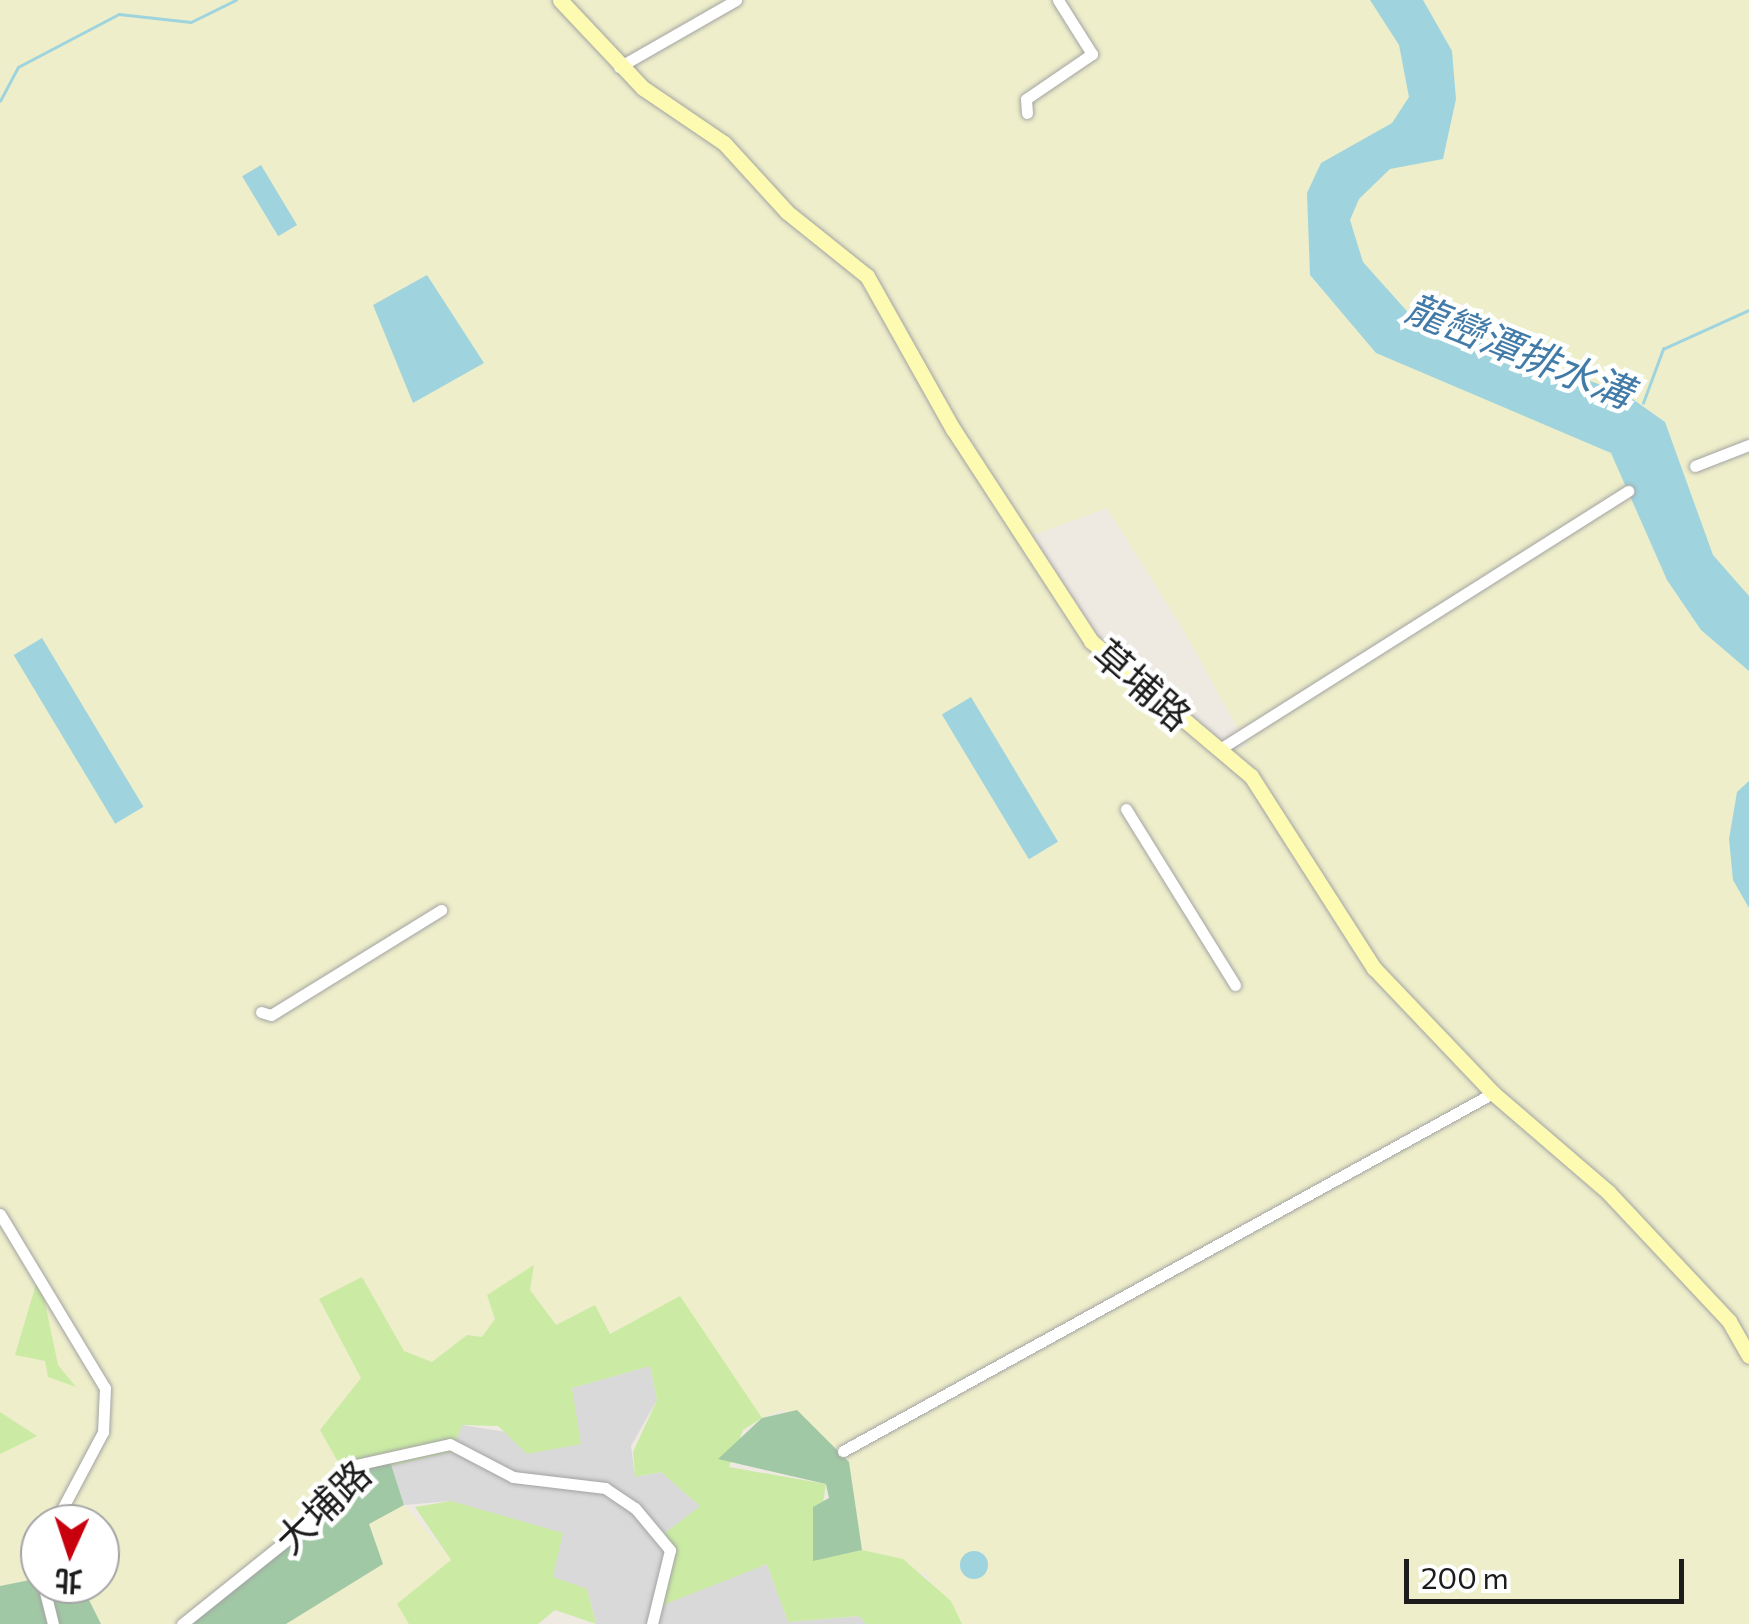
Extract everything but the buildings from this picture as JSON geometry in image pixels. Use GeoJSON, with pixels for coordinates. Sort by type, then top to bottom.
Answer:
{"type":"FeatureCollection","features":[{"type":"Feature","properties":{"kind":"street","name":"草埔路"},"geometry":{"type":"LineString","coordinates":[[560,0],[619,67],[724,143],[787,212],[867,276],[1079,625],[1251,776],[1374,968],[1494,1093],[1608,1192],[1729,1321],[1749,1356]]}},
{"type":"Feature","properties":{"kind":"street"},"geometry":{"type":"LineString","coordinates":[[619,67],[736,0]]}},
{"type":"Feature","properties":{"kind":"street"},"geometry":{"type":"LineString","coordinates":[[1027,113],[1026,99],[1092,54],[1058,0]]}},
{"type":"Feature","properties":{"kind":"street"},"geometry":{"type":"LineString","coordinates":[[1695,466],[1749,445]]}},
{"type":"Feature","properties":{"kind":"street"},"geometry":{"type":"LineString","coordinates":[[1220,748],[1628,491]]}},
{"type":"Feature","properties":{"kind":"street"},"geometry":{"type":"LineString","coordinates":[[1126,809],[1235,986]]}},
{"type":"Feature","properties":{"kind":"street"},"geometry":{"type":"LineString","coordinates":[[261,1012],[271,1016],[441,910]]}},
{"type":"Feature","properties":{"kind":"street"},"geometry":{"type":"LineString","coordinates":[[843,1451],[1494,1093]]}},
{"type":"Feature","properties":{"kind":"street"},"geometry":{"type":"LineString","coordinates":[[0,1214],[105,1388],[102,1432],[64,1504]]}},
{"type":"Feature","properties":{"kind":"street","name":"大埔路"},"geometry":{"type":"LineString","coordinates":[[182,1624],[317,1516],[351,1466],[450,1444],[514,1477],[605,1488],[636,1508],[670,1550],[652,1624]]}},
{"type":"Feature","properties":{"kind":"shaded area"},"geometry":{"type":"Polygon","coordinates":[[[650,1366],[657,1400],[631,1446],[635,1477],[661,1472],[700,1506],[668,1554],[664,1604],[767,1564],[788,1622],[860,1616],[866,1624],[596,1624],[587,1589],[553,1578],[451,1501],[404,1505],[388,1455],[461,1425],[580,1443],[572,1388],[650,1366]]]}},
{"type":"Feature","properties":{"kind":"green space"},"geometry":{"type":"Polygon","coordinates":[[[0,0],[1749,0],[1749,1624],[963,1624],[925,1574],[862,1550],[849,1462],[783,1410],[762,1418],[680,1297],[610,1334],[556,1325],[530,1290],[533,1266],[482,1337],[467,1335],[432,1362],[404,1352],[362,1278],[319,1299],[361,1378],[320,1430],[346,1476],[332,1500],[185,1624],[101,1624],[91,1604],[120,1604],[120,1504],[20,1504],[20,1582],[0,1586],[0,0]],[[1107,508],[1026,538],[1079,625],[1226,751],[1247,745],[1181,626],[1107,508]]]}},
{"type":"Feature","properties":{"kind":"green space"},"geometry":{"type":"Polygon","coordinates":[[[534,1265],[530,1290],[556,1325],[595,1305],[610,1334],[680,1296],[762,1418],[743,1430],[729,1467],[826,1484],[814,1560],[862,1550],[903,1559],[951,1601],[962,1624],[866,1624],[859,1616],[788,1622],[767,1564],[663,1605],[670,1570],[660,1537],[700,1506],[661,1472],[635,1477],[633,1452],[657,1400],[650,1366],[572,1388],[581,1444],[527,1454],[498,1426],[462,1425],[452,1452],[346,1476],[320,1430],[361,1378],[319,1299],[362,1277],[404,1351],[432,1362],[467,1335],[482,1337],[495,1319],[487,1295],[534,1265]]]}},
{"type":"Feature","properties":{"kind":"green space"},"geometry":{"type":"Polygon","coordinates":[[[39,1274],[58,1365],[76,1387],[48,1377],[45,1361],[15,1355],[39,1274]]]}},
{"type":"Feature","properties":{"kind":"green space"},"geometry":{"type":"Polygon","coordinates":[[[797,1410],[849,1462],[862,1550],[813,1561],[813,1507],[829,1498],[826,1484],[718,1459],[762,1418],[797,1410]]]}},
{"type":"Feature","properties":{"kind":"green space"},"geometry":{"type":"Polygon","coordinates":[[[0,1412],[37,1436],[0,1454],[0,1412]]]}},
{"type":"Feature","properties":{"kind":"green space"},"geometry":{"type":"Polygon","coordinates":[[[388,1455],[404,1505],[369,1524],[383,1564],[286,1624],[185,1624],[313,1523],[346,1476],[388,1455]]]}},
{"type":"Feature","properties":{"kind":"green space"},"geometry":{"type":"Polygon","coordinates":[[[451,1501],[563,1533],[553,1577],[587,1589],[596,1624],[555,1610],[538,1624],[409,1624],[397,1604],[451,1560],[415,1507],[451,1501]]]}},
{"type":"Feature","properties":{"kind":"green space"},"geometry":{"type":"Polygon","coordinates":[[[404,1505],[452,1560],[398,1604],[409,1624],[286,1624],[368,1524],[404,1505]]]}},
{"type":"Feature","properties":{"kind":"green space"},"geometry":{"type":"Polygon","coordinates":[[[20,1582],[20,1604],[91,1604],[101,1624],[0,1624],[0,1586],[20,1582]]]}},
{"type":"Feature","properties":{"kind":"water"},"geometry":{"type":"Polygon","coordinates":[[[1370,0],[1423,0],[1452,51],[1456,99],[1443,159],[1390,169],[1359,199],[1350,220],[1363,262],[1414,319],[1624,393],[1665,422],[1713,555],[1749,596],[1749,671],[1701,630],[1667,580],[1611,453],[1376,353],[1310,275],[1307,193],[1321,163],[1392,123],[1409,97],[1399,45],[1370,0]]]}},
{"type":"Feature","properties":{"kind":"water"},"geometry":{"type":"Polygon","coordinates":[[[261,165],[297,225],[278,236],[242,176],[261,165]]]}},
{"type":"Feature","properties":{"kind":"water"},"geometry":{"type":"Polygon","coordinates":[[[427,275],[484,363],[413,403],[373,305],[427,275]]]}},
{"type":"Feature","properties":{"kind":"water"},"geometry":{"type":"Polygon","coordinates":[[[42,638],[143,807],[115,824],[14,655],[42,638]]]}},
{"type":"Feature","properties":{"kind":"water"},"geometry":{"type":"Polygon","coordinates":[[[971,697],[1058,842],[1029,859],[942,715],[971,697]]]}},
{"type":"Feature","properties":{"kind":"water"},"geometry":{"type":"Polygon","coordinates":[[[1749,781],[1749,908],[1733,880],[1729,839],[1737,792],[1749,781]]]}},
{"type":"Feature","properties":{"kind":"water"},"geometry":{"type":"Polygon","coordinates":[[[974,1551],[984,1555],[988,1565],[984,1575],[974,1579],[964,1575],[960,1565],[964,1555],[974,1551]]]}},
{"type":"Feature","properties":{"kind":"waterway"},"geometry":{"type":"LineString","coordinates":[[0,101],[18,67],[119,14],[191,22],[236,0]]}},
{"type":"Feature","properties":{"kind":"waterway","name":"龍巒潭排水溝"},"geometry":{"type":"LineString","coordinates":[[1643,403],[1663,349],[1749,310]]}}]}
